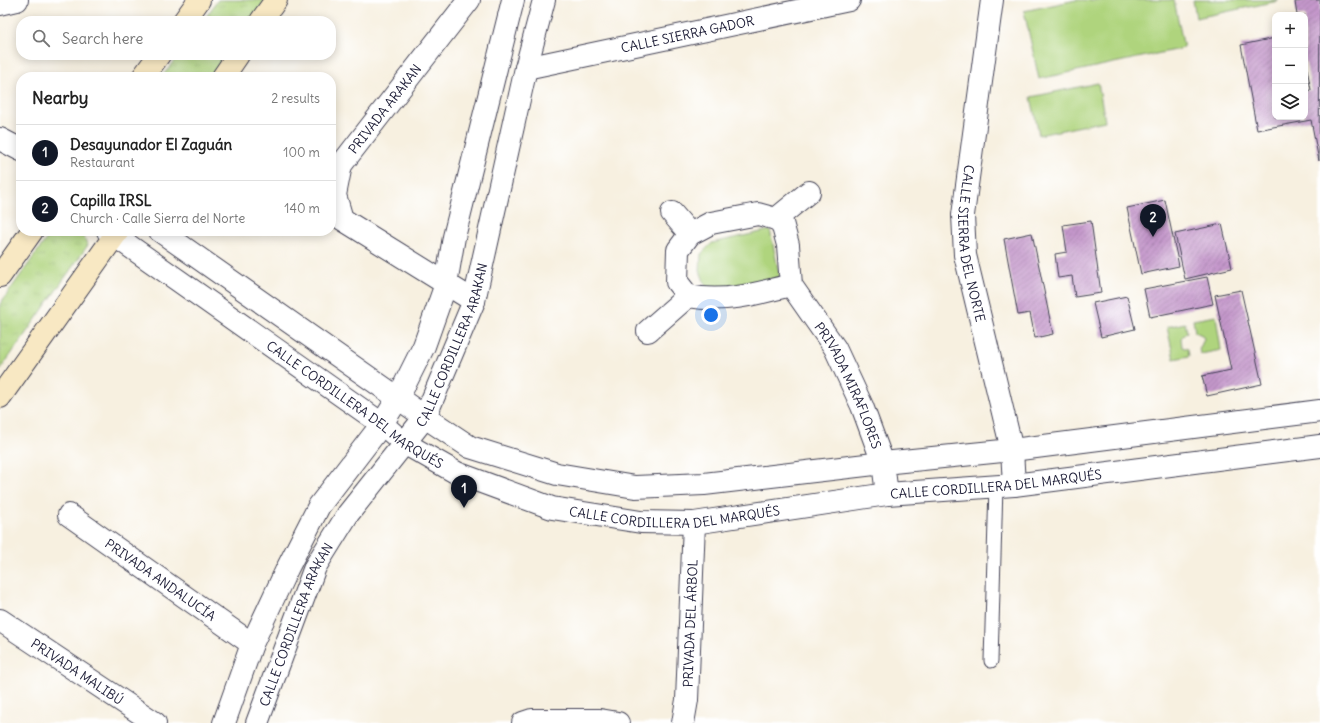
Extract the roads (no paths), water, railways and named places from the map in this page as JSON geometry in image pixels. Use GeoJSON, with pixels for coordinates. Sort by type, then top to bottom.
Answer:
{"type":"FeatureCollection","features":[{"type":"Feature","properties":{"kind":"main road"},"geometry":{"type":"LineString","coordinates":[[188,16],[199,0]]}},
{"type":"Feature","properties":{"kind":"main road"},"geometry":{"type":"LineString","coordinates":[[265,16],[276,0]]}},
{"type":"Feature","properties":{"kind":"main road"},"geometry":{"type":"LineString","coordinates":[[147,72],[155,60]]}},
{"type":"Feature","properties":{"kind":"main road"},"geometry":{"type":"LineString","coordinates":[[226,72],[235,60]]}},
{"type":"Feature","properties":{"kind":"main road"},"geometry":{"type":"LineString","coordinates":[[0,276],[28,236]]}},
{"type":"Feature","properties":{"kind":"main road"},"geometry":{"type":"LineString","coordinates":[[0,397],[112,236]]}},
{"type":"Feature","properties":{"kind":"street"},"geometry":{"type":"LineString","coordinates":[[0,4],[17,0]]}},
{"type":"Feature","properties":{"kind":"street","name":"PRIVADA ARAKAN"},"geometry":{"type":"LineString","coordinates":[[336,190],[341,165],[469,0]]}},
{"type":"Feature","properties":{"kind":"street","name":"CALLE CORDILLERA ARAKAN"},"geometry":{"type":"LineString","coordinates":[[224,723],[252,644],[287,569],[319,506],[382,424],[398,398],[424,346],[446,284],[454,237],[514,0]]}},
{"type":"Feature","properties":{"kind":"street","name":"CALLE CORDILLERA ARAKAN"},"geometry":{"type":"LineString","coordinates":[[257,723],[316,568],[348,514],[425,417],[474,301],[526,68],[544,0]]}},
{"type":"Feature","properties":{"kind":"street","name":"CALLE SIERRA GADOR"},"geometry":{"type":"LineString","coordinates":[[526,68],[849,0]]}},
{"type":"Feature","properties":{"kind":"street","name":"CALLE SIERRA DEL NORTE"},"geometry":{"type":"LineString","coordinates":[[992,0],[963,215],[965,255],[1012,450],[1005,486]]}},
{"type":"Feature","properties":{"kind":"street"},"geometry":{"type":"LineString","coordinates":[[0,139],[16,147]]}},
{"type":"Feature","properties":{"kind":"street"},"geometry":{"type":"LineString","coordinates":[[776,218],[809,192]]}},
{"type":"Feature","properties":{"kind":"street","name":"PRIVADA ARAKAN"},"geometry":{"type":"LineString","coordinates":[[336,198],[342,219],[474,301]]}},
{"type":"Feature","properties":{"kind":"street"},"geometry":{"type":"LineString","coordinates":[[672,213],[690,234]]}},
{"type":"Feature","properties":{"kind":"street"},"geometry":{"type":"LineString","coordinates":[[758,214],[776,218],[782,223],[788,245],[791,285],[744,297],[704,299],[688,296],[677,282],[678,250],[690,234],[711,223],[758,214]]}},
{"type":"Feature","properties":{"kind":"street","name":"CALLE CORDILLERA DEL MARQUÉS"},"geometry":{"type":"LineString","coordinates":[[118,236],[382,424],[404,443],[457,473],[552,508],[641,522],[694,523],[887,494],[1005,486],[1320,446]]}},
{"type":"Feature","properties":{"kind":"street","name":"CALLE CORDILLERA DEL MARQUÉS"},"geometry":{"type":"LineString","coordinates":[[167,236],[470,447],[558,474],[635,487],[704,484],[882,463],[1012,450],[1320,411]]}},
{"type":"Feature","properties":{"kind":"street","name":"PRIVADA MIRAFLORES"},"geometry":{"type":"LineString","coordinates":[[791,285],[835,348],[862,406],[882,463],[887,494]]}},
{"type":"Feature","properties":{"kind":"street"},"geometry":{"type":"LineString","coordinates":[[648,331],[688,296]]}},
{"type":"Feature","properties":{"kind":"street","name":"PRIVADA ANDALUCÍA"},"geometry":{"type":"LineString","coordinates":[[69,515],[252,644]]}},
{"type":"Feature","properties":{"kind":"street","name":"PRIVADA DEL ÁRBOL"},"geometry":{"type":"LineString","coordinates":[[683,723],[687,700],[694,523]]}},
{"type":"Feature","properties":{"kind":"street","name":"PRIVADA MALIBÚ"},"geometry":{"type":"LineString","coordinates":[[0,620],[155,723]]}},
{"type":"Feature","properties":{"kind":"street"},"geometry":{"type":"LineString","coordinates":[[523,723],[532,720],[600,720],[618,723]]}},
{"type":"Feature","properties":{"kind":"lane"},"geometry":{"type":"LineString","coordinates":[[991,660],[1005,486]]}},
{"type":"Feature","properties":{"kind":"place","name":"Capilla IRSL"},"geometry":{"type":"Point","coordinates":[1153,237]}},
{"type":"Feature","properties":{"kind":"place","name":"Desayunador El Zaguán"},"geometry":{"type":"Point","coordinates":[464,508]}}]}
